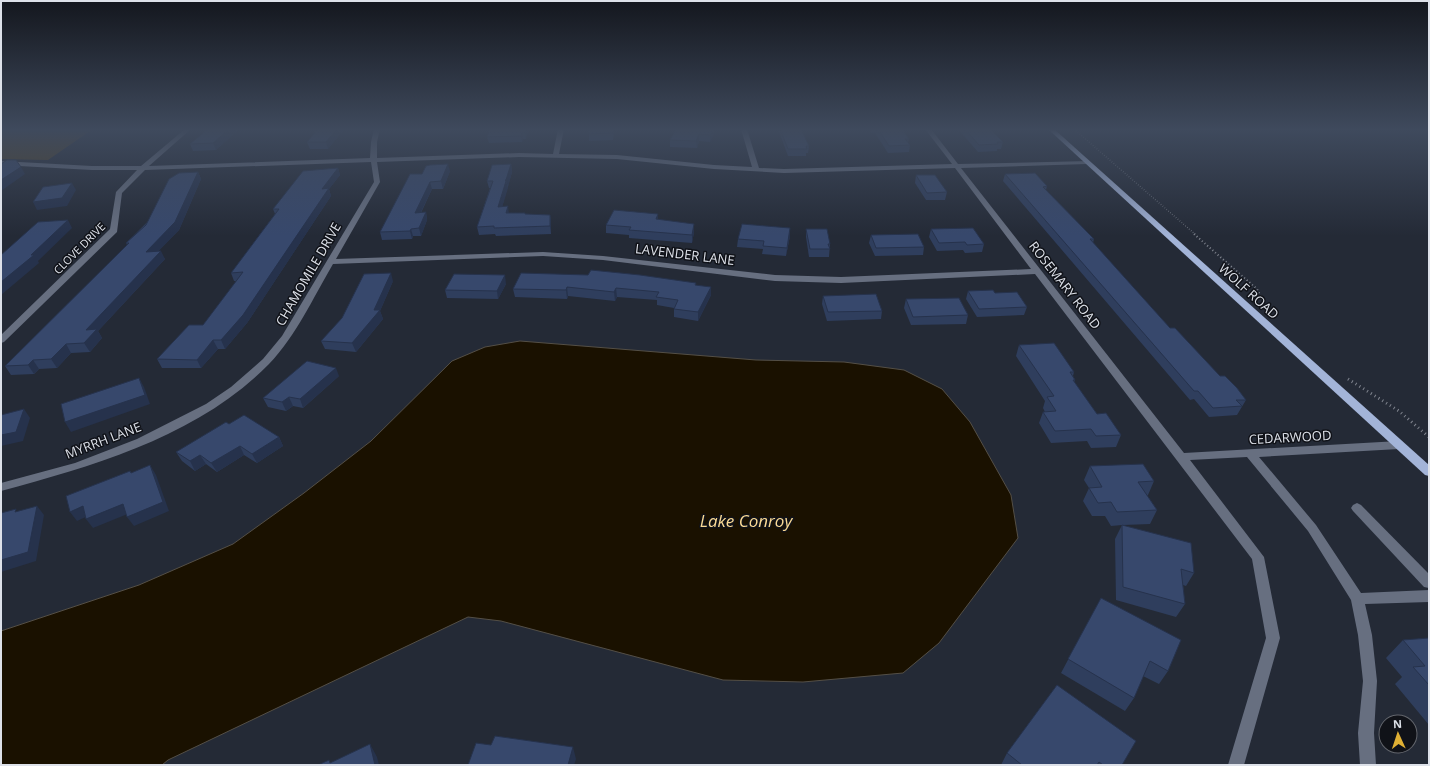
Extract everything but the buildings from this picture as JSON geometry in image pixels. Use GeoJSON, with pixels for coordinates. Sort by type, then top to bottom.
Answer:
{"type":"FeatureCollection","features":[{"type":"Feature","properties":{"kind":"main road","name":"WOLF ROAD"},"geometry":{"type":"LineString","coordinates":[[1090,165],[1429,472]]}},
{"type":"Feature","properties":{"kind":"street"},"geometry":{"type":"LineString","coordinates":[[33,165],[92,168],[144,168],[238,165]]}},
{"type":"Feature","properties":{"kind":"street","name":"CLOVE DRIVE"},"geometry":{"type":"LineString","coordinates":[[1,340],[114,230],[119,192],[148,165]]}},
{"type":"Feature","properties":{"kind":"street","name":"CHAMOMILE DRIVE"},"geometry":{"type":"LineString","coordinates":[[210,406],[252,375],[286,338],[377,182],[375,165]]}},
{"type":"Feature","properties":{"kind":"street"},"geometry":{"type":"LineString","coordinates":[[700,165],[756,170],[812,171],[998,165]]}},
{"type":"Feature","properties":{"kind":"street"},"geometry":{"type":"LineString","coordinates":[[754,165],[756,170]]}},
{"type":"Feature","properties":{"kind":"street","name":"ROSEMARY ROAD"},"geometry":{"type":"LineString","coordinates":[[957,166],[1258,557],[1273,638],[1236,765]]}},
{"type":"Feature","properties":{"kind":"street","name":"LAVENDER LANE"},"geometry":{"type":"LineString","coordinates":[[330,262],[543,254],[603,258],[775,278],[841,280],[1037,271]]}},
{"type":"Feature","properties":{"kind":"street","name":"MYRRH LANE"},"geometry":{"type":"LineString","coordinates":[[1,487],[78,466],[148,439],[210,406]]}},
{"type":"Feature","properties":{"kind":"street","name":"CEDARWOOD"},"geometry":{"type":"LineString","coordinates":[[1182,457],[1399,445]]}},
{"type":"Feature","properties":{"kind":"street"},"geometry":{"type":"LineString","coordinates":[[1250,453],[1312,528],[1357,599],[1365,635],[1370,681],[1366,733],[1368,765]]}},
{"type":"Feature","properties":{"kind":"street"},"geometry":{"type":"LineString","coordinates":[[1357,508],[1429,583]]}},
{"type":"Feature","properties":{"kind":"street"},"geometry":{"type":"LineString","coordinates":[[1357,599],[1429,596]]}},
{"type":"Feature","properties":{"kind":"path"},"geometry":{"type":"LineString","coordinates":[[1115,165],[1258,290],[1266,308]]}},
{"type":"Feature","properties":{"kind":"path"},"geometry":{"type":"LineString","coordinates":[[1348,378],[1399,411],[1429,437]]}},
{"type":"Feature","properties":{"kind":"water","name":"Lake Conroy"},"geometry":{"type":"Polygon","coordinates":[[[520,341],[756,360],[844,362],[904,370],[942,389],[970,422],[1011,495],[1018,538],[939,643],[903,673],[803,682],[723,680],[501,621],[468,617],[168,760],[162,765],[1,765],[1,631],[139,585],[233,544],[304,493],[371,441],[452,361],[485,347],[520,341]]]}}]}
